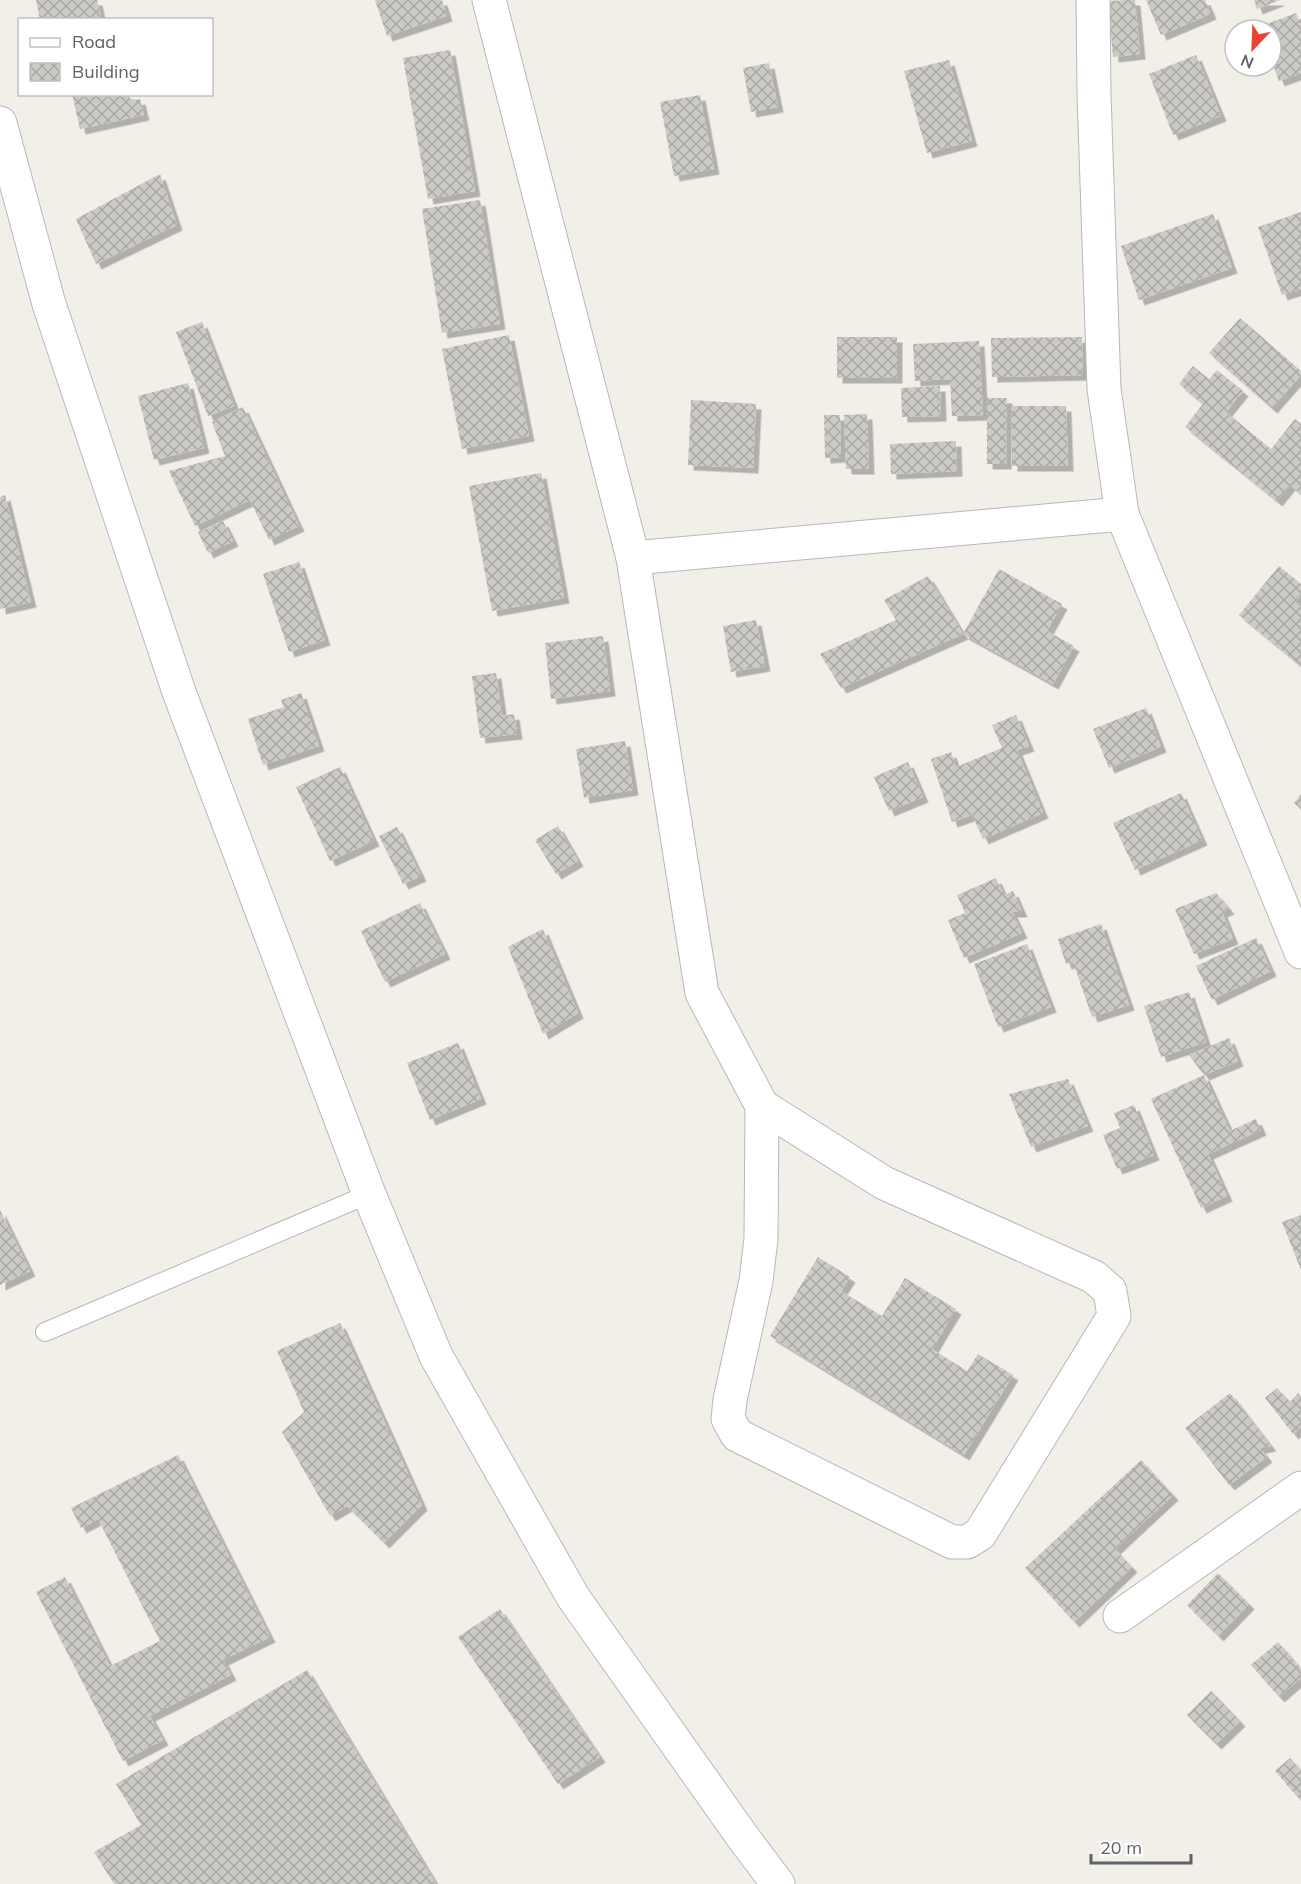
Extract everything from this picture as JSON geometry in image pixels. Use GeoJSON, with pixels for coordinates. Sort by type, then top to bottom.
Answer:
{"type":"FeatureCollection","features":[{"type":"Feature","properties":{"kind":"street"},"geometry":{"type":"LineString","coordinates":[[489,0],[633,558],[702,993],[762,1106],[761,1239],[756,1281],[730,1400],[728,1419],[737,1435],[952,1542],[967,1542],[980,1534],[1114,1316],[1110,1291],[1094,1277],[884,1183],[762,1106]]}},
{"type":"Feature","properties":{"kind":"street"},"geometry":{"type":"LineString","coordinates":[[1093,0],[1104,389],[1122,513],[1301,952]]}},
{"type":"Feature","properties":{"kind":"street"},"geometry":{"type":"LineString","coordinates":[[0,123],[49,304],[179,692],[369,1194],[436,1356],[573,1597],[778,1884]]}},
{"type":"Feature","properties":{"kind":"street"},"geometry":{"type":"LineString","coordinates":[[633,558],[1122,513]]}},
{"type":"Feature","properties":{"kind":"street"},"geometry":{"type":"LineString","coordinates":[[1120,1616],[1301,1488]]}},
{"type":"Feature","properties":{"kind":"lane"},"geometry":{"type":"LineString","coordinates":[[45,1332],[369,1194]]}},
{"type":"Feature","properties":{"kind":"building"},"geometry":{"type":"Polygon","coordinates":[[[36,0],[97,0],[101,17],[98,18],[40,18],[36,0]]]}},
{"type":"Feature","properties":{"kind":"building"},"geometry":{"type":"Polygon","coordinates":[[[375,0],[442,0],[447,16],[387,36],[375,0]]]}},
{"type":"Feature","properties":{"kind":"building"},"geometry":{"type":"Polygon","coordinates":[[[1135,0],[1140,54],[1113,57],[1108,1],[1135,0]]]}},
{"type":"Feature","properties":{"kind":"building"},"geometry":{"type":"Polygon","coordinates":[[[1146,0],[1205,0],[1211,14],[1161,35],[1146,0]]]}},
{"type":"Feature","properties":{"kind":"building"},"geometry":{"type":"Polygon","coordinates":[[[1254,0],[1280,0],[1257,9],[1254,0]]]}},
{"type":"Feature","properties":{"kind":"building"},"geometry":{"type":"Polygon","coordinates":[[[1296,13],[1301,26],[1301,73],[1279,81],[1278,78],[1283,78],[1283,18],[1296,13]]]}},
{"type":"Feature","properties":{"kind":"building"},"geometry":{"type":"Polygon","coordinates":[[[450,50],[475,191],[428,199],[403,58],[450,50]]]}},
{"type":"Feature","properties":{"kind":"building"},"geometry":{"type":"Polygon","coordinates":[[[1196,55],[1221,116],[1173,135],[1149,74],[1196,55]]]}},
{"type":"Feature","properties":{"kind":"building"},"geometry":{"type":"Polygon","coordinates":[[[949,60],[972,141],[927,153],[904,71],[949,60]]]}},
{"type":"Feature","properties":{"kind":"building"},"geometry":{"type":"Polygon","coordinates":[[[769,63],[778,107],[751,112],[743,68],[769,63]]]}},
{"type":"Feature","properties":{"kind":"building"},"geometry":{"type":"Polygon","coordinates":[[[700,95],[714,169],[674,176],[660,102],[700,95]]]}},
{"type":"Feature","properties":{"kind":"building"},"geometry":{"type":"Polygon","coordinates":[[[72,96],[130,96],[131,101],[140,99],[144,115],[80,129],[72,96]]]}},
{"type":"Feature","properties":{"kind":"building"},"geometry":{"type":"Polygon","coordinates":[[[160,174],[177,225],[96,264],[76,219],[160,174]]]}},
{"type":"Feature","properties":{"kind":"building"},"geometry":{"type":"Polygon","coordinates":[[[480,200],[500,324],[442,333],[422,209],[480,200]]]}},
{"type":"Feature","properties":{"kind":"building"},"geometry":{"type":"Polygon","coordinates":[[[1301,212],[1301,289],[1282,295],[1258,227],[1301,212]]]}},
{"type":"Feature","properties":{"kind":"building"},"geometry":{"type":"Polygon","coordinates":[[[1213,214],[1232,268],[1139,300],[1121,246],[1213,214]]]}},
{"type":"Feature","properties":{"kind":"building"},"geometry":{"type":"Polygon","coordinates":[[[1240,318],[1301,371],[1301,375],[1272,408],[1209,353],[1240,318]]]}},
{"type":"Feature","properties":{"kind":"building"},"geometry":{"type":"Polygon","coordinates":[[[202,322],[234,406],[208,416],[176,332],[202,322]]]}},
{"type":"Feature","properties":{"kind":"building"},"geometry":{"type":"Polygon","coordinates":[[[509,335],[529,436],[462,449],[442,349],[509,335]]]}},
{"type":"Feature","properties":{"kind":"building"},"geometry":{"type":"Polygon","coordinates":[[[837,337],[897,337],[897,378],[837,378],[837,337]]]}},
{"type":"Feature","properties":{"kind":"building"},"geometry":{"type":"Polygon","coordinates":[[[1082,337],[1083,375],[992,377],[991,338],[1082,337]]]}},
{"type":"Feature","properties":{"kind":"building"},"geometry":{"type":"Polygon","coordinates":[[[979,341],[983,415],[952,416],[950,379],[915,381],[913,344],[979,341]]]}},
{"type":"Feature","properties":{"kind":"building"},"geometry":{"type":"Polygon","coordinates":[[[1193,366],[1209,379],[1217,370],[1243,391],[1226,412],[1271,449],[1295,419],[1301,424],[1301,494],[1290,485],[1277,501],[1185,427],[1203,404],[1179,384],[1193,366]]]}},
{"type":"Feature","properties":{"kind":"building"},"geometry":{"type":"Polygon","coordinates":[[[188,383],[204,448],[154,460],[138,396],[188,383]]]}},
{"type":"Feature","properties":{"kind":"building"},"geometry":{"type":"Polygon","coordinates":[[[940,386],[941,416],[902,417],[901,388],[940,386]]]}},
{"type":"Feature","properties":{"kind":"building"},"geometry":{"type":"Polygon","coordinates":[[[987,398],[1007,398],[1006,464],[987,464],[987,398]]]}},
{"type":"Feature","properties":{"kind":"building"},"geometry":{"type":"Polygon","coordinates":[[[691,400],[756,404],[753,468],[688,465],[691,400]]]}},
{"type":"Feature","properties":{"kind":"building"},"geometry":{"type":"Polygon","coordinates":[[[1011,406],[1066,406],[1068,466],[1012,466],[1011,406]]]}},
{"type":"Feature","properties":{"kind":"building"},"geometry":{"type":"Polygon","coordinates":[[[243,407],[299,526],[269,540],[250,500],[195,526],[169,471],[225,456],[212,422],[243,407]]]}},
{"type":"Feature","properties":{"kind":"building"},"geometry":{"type":"Polygon","coordinates":[[[867,414],[869,469],[846,469],[844,415],[867,414]]]}},
{"type":"Feature","properties":{"kind":"building"},"geometry":{"type":"Polygon","coordinates":[[[824,415],[840,415],[841,457],[825,458],[824,415]]]}},
{"type":"Feature","properties":{"kind":"building"},"geometry":{"type":"Polygon","coordinates":[[[956,441],[957,471],[891,474],[890,444],[956,441]]]}},
{"type":"Feature","properties":{"kind":"building"},"geometry":{"type":"Polygon","coordinates":[[[541,473],[564,598],[492,611],[469,486],[541,473]]]}},
{"type":"Feature","properties":{"kind":"building"},"geometry":{"type":"Polygon","coordinates":[[[5,495],[31,602],[0,609],[0,497],[5,495]]]}},
{"type":"Feature","properties":{"kind":"building"},"geometry":{"type":"Polygon","coordinates":[[[223,521],[233,541],[208,553],[198,532],[223,521]]]}},
{"type":"Feature","properties":{"kind":"building"},"geometry":{"type":"Polygon","coordinates":[[[299,562],[325,640],[289,652],[263,574],[299,562]]]}},
{"type":"Feature","properties":{"kind":"building"},"geometry":{"type":"Polygon","coordinates":[[[1279,566],[1301,584],[1301,595],[1295,602],[1301,607],[1301,666],[1239,615],[1279,566]]]}},
{"type":"Feature","properties":{"kind":"building"},"geometry":{"type":"Polygon","coordinates":[[[999,569],[1062,604],[1047,631],[1074,646],[1053,684],[963,634],[999,569]]]}},
{"type":"Feature","properties":{"kind":"building"},"geometry":{"type":"Polygon","coordinates":[[[928,576],[963,634],[841,688],[820,654],[896,620],[884,600],[928,576]]]}},
{"type":"Feature","properties":{"kind":"building"},"geometry":{"type":"Polygon","coordinates":[[[756,620],[765,666],[731,672],[723,626],[756,620]]]}},
{"type":"Feature","properties":{"kind":"building"},"geometry":{"type":"Polygon","coordinates":[[[603,636],[610,691],[551,699],[545,643],[603,636]]]}},
{"type":"Feature","properties":{"kind":"building"},"geometry":{"type":"Polygon","coordinates":[[[496,673],[502,716],[514,714],[517,734],[480,738],[472,676],[496,673]]]}},
{"type":"Feature","properties":{"kind":"building"},"geometry":{"type":"Polygon","coordinates":[[[301,693],[319,746],[263,765],[248,719],[284,707],[281,700],[301,693]]]}},
{"type":"Feature","properties":{"kind":"building"},"geometry":{"type":"Polygon","coordinates":[[[1146,708],[1161,747],[1109,768],[1093,729],[1146,708]]]}},
{"type":"Feature","properties":{"kind":"building"},"geometry":{"type":"Polygon","coordinates":[[[1016,715],[1029,746],[1017,750],[1043,813],[983,839],[972,815],[952,822],[931,759],[951,752],[956,767],[1002,748],[992,725],[1016,715]]]}},
{"type":"Feature","properties":{"kind":"building"},"geometry":{"type":"Polygon","coordinates":[[[625,741],[633,790],[584,798],[576,749],[625,741]]]}},
{"type":"Feature","properties":{"kind":"building"},"geometry":{"type":"Polygon","coordinates":[[[908,762],[923,797],[889,811],[874,777],[908,762]]]}},
{"type":"Feature","properties":{"kind":"building"},"geometry":{"type":"Polygon","coordinates":[[[340,767],[374,841],[330,861],[296,787],[340,767]]]}},
{"type":"Feature","properties":{"kind":"building"},"geometry":{"type":"Polygon","coordinates":[[[1181,793],[1202,840],[1135,870],[1113,823],[1181,793]]]}},
{"type":"Feature","properties":{"kind":"building"},"geometry":{"type":"Polygon","coordinates":[[[1301,794],[1301,809],[1294,803],[1301,794]]]}},
{"type":"Feature","properties":{"kind":"building"},"geometry":{"type":"Polygon","coordinates":[[[558,826],[578,861],[556,874],[535,840],[558,826]]]}},
{"type":"Feature","properties":{"kind":"building"},"geometry":{"type":"Polygon","coordinates":[[[397,827],[421,876],[403,884],[379,836],[397,827]]]}},
{"type":"Feature","properties":{"kind":"building"},"geometry":{"type":"Polygon","coordinates":[[[996,878],[1004,895],[1013,891],[1022,912],[1012,912],[1022,933],[964,958],[948,920],[965,913],[957,895],[996,878]]]}},
{"type":"Feature","properties":{"kind":"building"},"geometry":{"type":"Polygon","coordinates":[[[1216,893],[1229,909],[1222,912],[1233,939],[1194,954],[1175,909],[1216,893]]]}},
{"type":"Feature","properties":{"kind":"building"},"geometry":{"type":"Polygon","coordinates":[[[420,903],[445,954],[385,982],[361,931],[420,903]]]}},
{"type":"Feature","properties":{"kind":"building"},"geometry":{"type":"Polygon","coordinates":[[[1101,924],[1129,1005],[1092,1017],[1073,962],[1066,964],[1058,939],[1101,924]]]}},
{"type":"Feature","properties":{"kind":"building"},"geometry":{"type":"Polygon","coordinates":[[[543,929],[578,1013],[543,1034],[508,947],[543,929]]]}},
{"type":"Feature","properties":{"kind":"building"},"geometry":{"type":"Polygon","coordinates":[[[1256,938],[1271,971],[1212,1000],[1196,966],[1256,938]]]}},
{"type":"Feature","properties":{"kind":"building"},"geometry":{"type":"Polygon","coordinates":[[[1027,944],[1051,1007],[998,1027],[974,964],[1027,944]]]}},
{"type":"Feature","properties":{"kind":"building"},"geometry":{"type":"Polygon","coordinates":[[[1189,992],[1206,1042],[1161,1057],[1144,1006],[1189,992]]]}},
{"type":"Feature","properties":{"kind":"building"},"geometry":{"type":"Polygon","coordinates":[[[1229,1038],[1238,1061],[1204,1075],[1189,1055],[1229,1038]]]}},
{"type":"Feature","properties":{"kind":"building"},"geometry":{"type":"Polygon","coordinates":[[[458,1043],[481,1099],[430,1120],[407,1063],[458,1043]]]}},
{"type":"Feature","properties":{"kind":"building"},"geometry":{"type":"Polygon","coordinates":[[[1204,1075],[1230,1131],[1256,1119],[1261,1130],[1208,1154],[1227,1196],[1201,1208],[1151,1099],[1204,1075]]]}},
{"type":"Feature","properties":{"kind":"building"},"geometry":{"type":"Polygon","coordinates":[[[1068,1079],[1088,1126],[1031,1147],[1009,1094],[1068,1079]]]}},
{"type":"Feature","properties":{"kind":"building"},"geometry":{"type":"Polygon","coordinates":[[[1134,1105],[1154,1155],[1117,1169],[1103,1135],[1120,1128],[1114,1113],[1134,1105]]]}},
{"type":"Feature","properties":{"kind":"building"},"geometry":{"type":"Polygon","coordinates":[[[0,1210],[30,1271],[0,1285],[0,1210]]]}},
{"type":"Feature","properties":{"kind":"building"},"geometry":{"type":"Polygon","coordinates":[[[1301,1215],[1301,1270],[1282,1222],[1301,1215]]]}},
{"type":"Feature","properties":{"kind":"building"},"geometry":{"type":"Polygon","coordinates":[[[818,1257],[850,1277],[841,1291],[882,1316],[905,1278],[956,1309],[932,1349],[967,1371],[978,1354],[1013,1375],[964,1455],[770,1336],[818,1257]]]}},
{"type":"Feature","properties":{"kind":"building"},"geometry":{"type":"Polygon","coordinates":[[[340,1323],[422,1505],[384,1543],[347,1506],[330,1516],[282,1432],[304,1412],[277,1351],[340,1323]]]}},
{"type":"Feature","properties":{"kind":"building"},"geometry":{"type":"Polygon","coordinates":[[[1277,1388],[1290,1402],[1298,1393],[1301,1397],[1301,1427],[1293,1434],[1265,1398],[1277,1388]]]}},
{"type":"Feature","properties":{"kind":"building"},"geometry":{"type":"Polygon","coordinates":[[[1230,1393],[1271,1446],[1260,1448],[1267,1457],[1229,1485],[1185,1428],[1230,1393]]]}},
{"type":"Feature","properties":{"kind":"building"},"geometry":{"type":"Polygon","coordinates":[[[178,1455],[270,1637],[223,1660],[231,1675],[150,1716],[163,1740],[123,1761],[36,1592],[65,1577],[110,1666],[160,1641],[98,1519],[81,1528],[71,1508],[178,1455]]]}},
{"type":"Feature","properties":{"kind":"building"},"geometry":{"type":"Polygon","coordinates":[[[1141,1460],[1173,1495],[1115,1549],[1132,1567],[1074,1622],[1025,1568],[1141,1460]]]}},
{"type":"Feature","properties":{"kind":"building"},"geometry":{"type":"Polygon","coordinates":[[[1218,1573],[1249,1604],[1218,1636],[1187,1605],[1218,1573]]]}},
{"type":"Feature","properties":{"kind":"building"},"geometry":{"type":"Polygon","coordinates":[[[500,1609],[600,1757],[558,1784],[458,1637],[500,1609]]]}},
{"type":"Feature","properties":{"kind":"building"},"geometry":{"type":"Polygon","coordinates":[[[1278,1642],[1301,1669],[1301,1678],[1279,1697],[1251,1665],[1278,1642]]]}},
{"type":"Feature","properties":{"kind":"building"},"geometry":{"type":"Polygon","coordinates":[[[307,1670],[436,1884],[114,1884],[94,1852],[141,1825],[116,1784],[307,1670]]]}},
{"type":"Feature","properties":{"kind":"building"},"geometry":{"type":"Polygon","coordinates":[[[1211,1691],[1240,1721],[1216,1744],[1187,1715],[1211,1691]]]}},
{"type":"Feature","properties":{"kind":"building"},"geometry":{"type":"Polygon","coordinates":[[[1290,1758],[1301,1771],[1301,1801],[1275,1771],[1290,1758]]]}}]}
